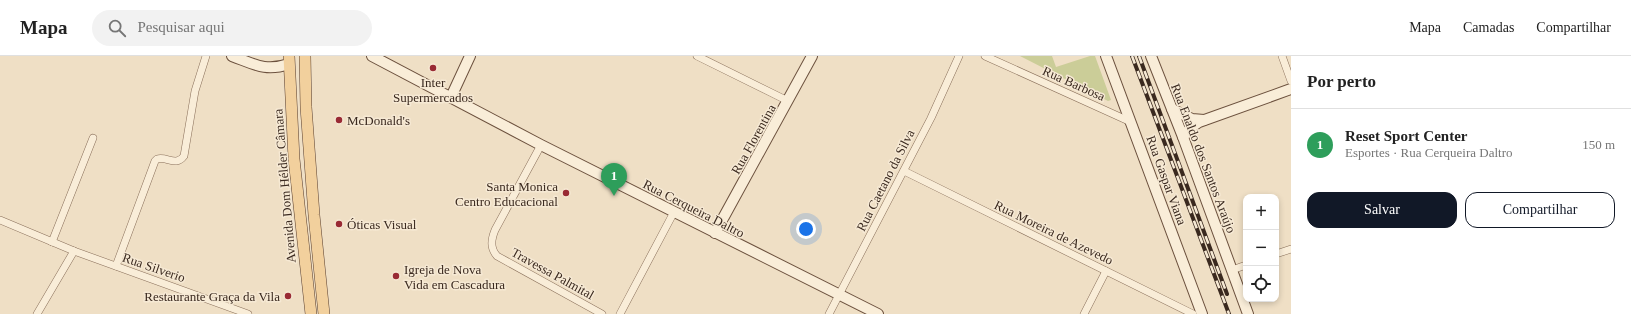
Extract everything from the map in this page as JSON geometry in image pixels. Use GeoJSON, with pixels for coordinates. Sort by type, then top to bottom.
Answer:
{"type":"FeatureCollection","features":[{"type":"Feature","properties":{"kind":"main road"},"geometry":{"type":"LineString","coordinates":[[232,56],[268,68],[278,68],[289,60]]}},
{"type":"Feature","properties":{"kind":"main road","name":"Rua Cerqueira Daltro"},"geometry":{"type":"LineString","coordinates":[[372,56],[541,145],[878,314]]}},
{"type":"Feature","properties":{"kind":"main road"},"geometry":{"type":"LineString","coordinates":[[451,97],[470,56]]}},
{"type":"Feature","properties":{"kind":"main road","name":"Rua Florentina"},"geometry":{"type":"LineString","coordinates":[[715,233],[812,56]]}},
{"type":"Feature","properties":{"kind":"main road","name":"Rua Gaspar Viana"},"geometry":{"type":"LineString","coordinates":[[1106,56],[1202,314]]}},
{"type":"Feature","properties":{"kind":"main road","name":"Rua Enaldo dos Santos Araújo"},"geometry":{"type":"LineString","coordinates":[[1150,56],[1183,137],[1248,314]]}},
{"type":"Feature","properties":{"kind":"main road","name":"Avenida Dom Hélder Câmara"},"geometry":{"type":"LineString","coordinates":[[306,57],[306,107],[314,215],[324,314]]}},
{"type":"Feature","properties":{"kind":"main road","name":"Avenida Dom Hélder Câmara"},"geometry":{"type":"LineString","coordinates":[[289,60],[294,159],[311,314]]}},
{"type":"Feature","properties":{"kind":"main road"},"geometry":{"type":"LineString","coordinates":[[1183,137],[1190,128],[1204,120],[1291,89]]}},
{"type":"Feature","properties":{"kind":"main road"},"geometry":{"type":"LineString","coordinates":[[1172,109],[1192,119],[1204,120]]}},
{"type":"Feature","properties":{"kind":"street"},"geometry":{"type":"LineString","coordinates":[[116,266],[157,159],[162,158],[176,162],[184,156],[195,91],[206,56]]}},
{"type":"Feature","properties":{"kind":"street"},"geometry":{"type":"LineString","coordinates":[[697,56],[788,102]]}},
{"type":"Feature","properties":{"kind":"street","name":"Rua Caetano da Silva"},"geometry":{"type":"LineString","coordinates":[[829,314],[931,118],[959,56]]}},
{"type":"Feature","properties":{"kind":"street","name":"Rua Barbosa"},"geometry":{"type":"LineString","coordinates":[[985,56],[1131,122]]}},
{"type":"Feature","properties":{"kind":"street"},"geometry":{"type":"LineString","coordinates":[[1282,56],[1291,81]]}},
{"type":"Feature","properties":{"kind":"street"},"geometry":{"type":"LineString","coordinates":[[52,242],[93,138]]}},
{"type":"Feature","properties":{"kind":"street","name":"Travessa Palmital"},"geometry":{"type":"LineString","coordinates":[[541,145],[495,230],[492,240],[493,249],[497,256],[602,314]]}},
{"type":"Feature","properties":{"kind":"street","name":"Rua Moreira de Azevedo"},"geometry":{"type":"LineString","coordinates":[[904,171],[1193,314]]}},
{"type":"Feature","properties":{"kind":"street"},"geometry":{"type":"LineString","coordinates":[[620,314],[674,212]]}},
{"type":"Feature","properties":{"kind":"street","name":"Rua Silverio"},"geometry":{"type":"LineString","coordinates":[[0,220],[74,251],[248,314]]}},
{"type":"Feature","properties":{"kind":"street"},"geometry":{"type":"LineString","coordinates":[[1279,253],[1291,249]]}},
{"type":"Feature","properties":{"kind":"street"},"geometry":{"type":"LineString","coordinates":[[37,314],[74,251]]}},
{"type":"Feature","properties":{"kind":"street"},"geometry":{"type":"LineString","coordinates":[[1232,270],[1243,266]]}},
{"type":"Feature","properties":{"kind":"street"},"geometry":{"type":"LineString","coordinates":[[1084,314],[1106,271]]}},
{"type":"Feature","properties":{"kind":"green space"},"geometry":{"type":"Polygon","coordinates":[[[1020,56],[1052,56],[1056,67],[1090,56],[1095,56],[1111,100],[1108,101],[1020,56]]]}},
{"type":"Feature","properties":{"kind":"railway"},"geometry":{"type":"LineString","coordinates":[[1132,56],[1229,314]]}},
{"type":"Feature","properties":{"kind":"railway"},"geometry":{"type":"LineString","coordinates":[[1139,56],[1227,294]]}},
{"type":"Feature","properties":{"kind":"place","name":"Inter Supermercados"},"geometry":{"type":"Point","coordinates":[433,68]}},
{"type":"Feature","properties":{"kind":"place","name":"McDonald's"},"geometry":{"type":"Point","coordinates":[339,120]}},
{"type":"Feature","properties":{"kind":"place","name":"Santa Monica Centro Educacional"},"geometry":{"type":"Point","coordinates":[566,193]}},
{"type":"Feature","properties":{"kind":"place","name":"Reset Sport Center"},"geometry":{"type":"Point","coordinates":[614,196]}},
{"type":"Feature","properties":{"kind":"place","name":"Óticas Visual"},"geometry":{"type":"Point","coordinates":[339,224]}},
{"type":"Feature","properties":{"kind":"place","name":"Igreja de Nova Vida em Cascadura"},"geometry":{"type":"Point","coordinates":[396,276]}},
{"type":"Feature","properties":{"kind":"place","name":"Restaurante Graça da Vila"},"geometry":{"type":"Point","coordinates":[288,296]}}]}
